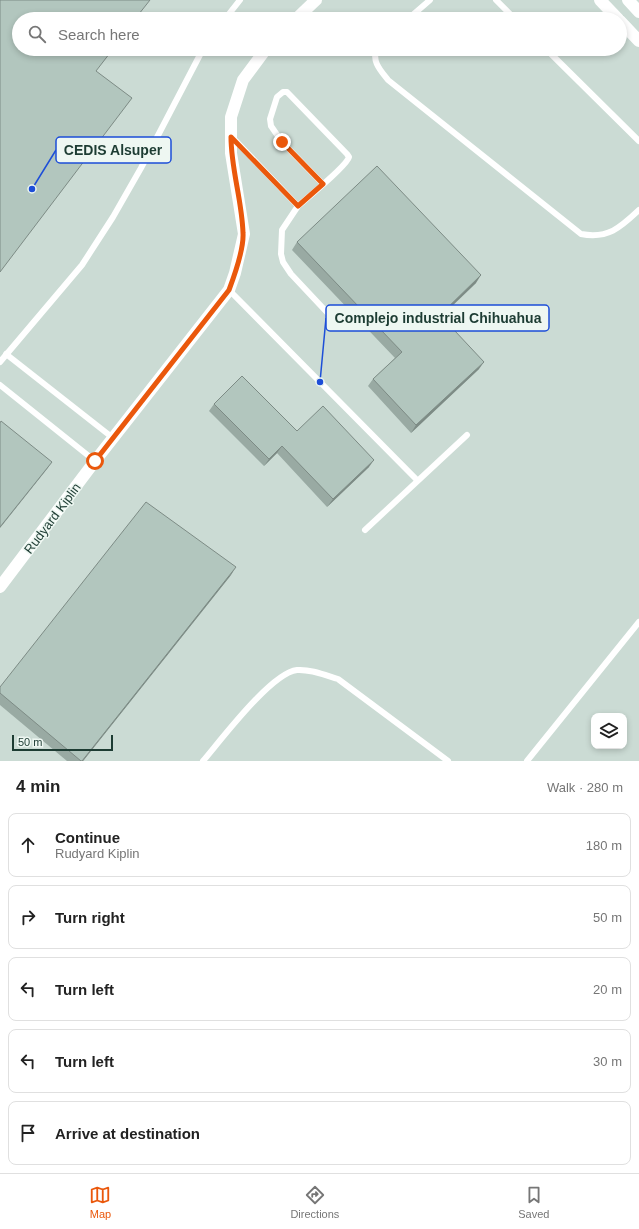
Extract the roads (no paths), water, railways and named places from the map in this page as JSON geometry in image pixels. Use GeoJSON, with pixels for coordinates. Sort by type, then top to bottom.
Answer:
{"type":"FeatureCollection","features":[{"type":"Feature","properties":{"kind":"street"},"geometry":{"type":"LineString","coordinates":[[303,12],[316,0]]}},
{"type":"Feature","properties":{"kind":"street"},"geometry":{"type":"LineString","coordinates":[[600,0],[611,12]]}},
{"type":"Feature","properties":{"kind":"street"},"geometry":{"type":"LineString","coordinates":[[628,0],[639,12]]}},
{"type":"Feature","properties":{"kind":"street"},"geometry":{"type":"LineString","coordinates":[[627,28],[639,41]]}},
{"type":"Feature","properties":{"kind":"street","name":"Rudyard Kiplin"},"geometry":{"type":"LineString","coordinates":[[0,587],[95,461],[229,290],[235,273],[244,234],[231,153],[231,117],[243,80],[261,56]]}},
{"type":"Feature","properties":{"kind":"lane"},"geometry":{"type":"LineString","coordinates":[[231,12],[240,0]]}},
{"type":"Feature","properties":{"kind":"lane"},"geometry":{"type":"LineString","coordinates":[[416,12],[430,0]]}},
{"type":"Feature","properties":{"kind":"lane"},"geometry":{"type":"LineString","coordinates":[[496,0],[508,12]]}},
{"type":"Feature","properties":{"kind":"lane"},"geometry":{"type":"LineString","coordinates":[[0,362],[82,265],[141,168],[199,56]]}},
{"type":"Feature","properties":{"kind":"lane"},"geometry":{"type":"LineString","coordinates":[[374,56],[376,64],[388,80],[582,234],[596,237],[612,232],[639,210]]}},
{"type":"Feature","properties":{"kind":"lane"},"geometry":{"type":"LineString","coordinates":[[553,56],[639,141]]}},
{"type":"Feature","properties":{"kind":"lane"},"geometry":{"type":"LineString","coordinates":[[323,184],[282,142],[271,126],[270,119],[278,98],[283,92],[286,92],[347,154],[348,161],[323,184],[298,206],[282,230],[281,254],[283,262],[291,274],[337,323]]}},
{"type":"Feature","properties":{"kind":"lane"},"geometry":{"type":"LineString","coordinates":[[231,137],[298,206]]}},
{"type":"Feature","properties":{"kind":"lane"},"geometry":{"type":"LineString","coordinates":[[229,290],[417,480]]}},
{"type":"Feature","properties":{"kind":"lane"},"geometry":{"type":"LineString","coordinates":[[6,354],[113,438]]}},
{"type":"Feature","properties":{"kind":"lane"},"geometry":{"type":"LineString","coordinates":[[0,385],[95,461]]}},
{"type":"Feature","properties":{"kind":"lane"},"geometry":{"type":"LineString","coordinates":[[365,530],[467,435]]}},
{"type":"Feature","properties":{"kind":"lane"},"geometry":{"type":"LineString","coordinates":[[527,761],[639,622]]}},
{"type":"Feature","properties":{"kind":"lane"},"geometry":{"type":"LineString","coordinates":[[203,761],[260,695],[276,680],[296,670],[318,672],[338,679],[448,761]]}},
{"type":"Feature","properties":{"kind":"place","name":"CEDIS Alsuper"},"geometry":{"type":"Point","coordinates":[32,189]}},
{"type":"Feature","properties":{"kind":"place","name":"Complejo industrial Chihuahua"},"geometry":{"type":"Point","coordinates":[320,382]}}]}
